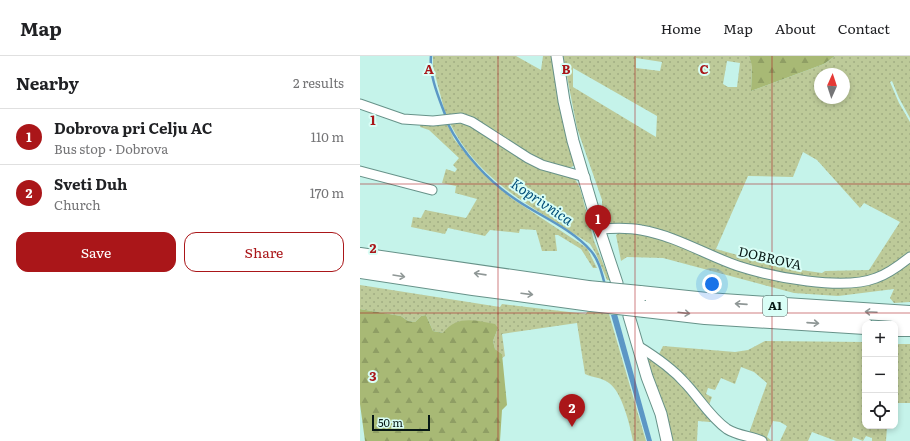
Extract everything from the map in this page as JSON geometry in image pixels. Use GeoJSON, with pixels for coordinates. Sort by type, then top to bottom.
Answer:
{"type":"FeatureCollection","features":[{"type":"Feature","properties":{"kind":"highway","name":"A1"},"geometry":{"type":"LineString","coordinates":[[360,256],[590,296]]}},
{"type":"Feature","properties":{"kind":"highway","name":"A1"},"geometry":{"type":"LineString","coordinates":[[360,270],[472,287],[643,301],[707,301],[910,314]]}},
{"type":"Feature","properties":{"kind":"highway","name":"A1"},"geometry":{"type":"LineString","coordinates":[[643,301],[705,316],[862,326]]}},
{"type":"Feature","properties":{"kind":"highway"},"geometry":{"type":"LineString","coordinates":[[898,328],[910,328]]}},
{"type":"Feature","properties":{"kind":"street"},"geometry":{"type":"LineString","coordinates":[[557,56],[564,101],[574,141],[599,229],[617,283]]}},
{"type":"Feature","properties":{"kind":"street"},"geometry":{"type":"LineString","coordinates":[[360,104],[403,119],[433,120],[461,118],[472,122],[528,158],[552,169],[585,177]]}},
{"type":"Feature","properties":{"kind":"street"},"geometry":{"type":"LineString","coordinates":[[360,170],[432,190]]}},
{"type":"Feature","properties":{"kind":"street","name":"DOBROVA"},"geometry":{"type":"LineString","coordinates":[[599,229],[621,228],[640,230],[667,237],[738,266],[761,272],[825,283],[861,282],[877,278],[910,257]]}},
{"type":"Feature","properties":{"kind":"street"},"geometry":{"type":"LineString","coordinates":[[629,316],[661,414],[667,441]]}},
{"type":"Feature","properties":{"kind":"street"},"geometry":{"type":"LineString","coordinates":[[638,346],[661,360],[674,371],[718,422],[739,434],[751,436],[762,441]]}},
{"type":"Feature","properties":{"kind":"green space"},"geometry":{"type":"Polygon","coordinates":[[[433,56],[516,56],[541,70],[543,56],[552,56],[559,104],[576,164],[568,168],[556,166],[529,154],[479,122],[446,116],[433,67],[433,56]]]}},
{"type":"Feature","properties":{"kind":"green space"},"geometry":{"type":"Polygon","coordinates":[[[563,56],[749,56],[752,65],[751,91],[824,64],[835,56],[910,56],[910,118],[892,81],[890,82],[899,103],[910,122],[910,255],[892,268],[870,278],[827,281],[773,272],[608,222],[603,215],[602,200],[577,128],[563,56]],[[636,58],[636,68],[660,71],[662,62],[636,58]],[[727,61],[723,84],[728,87],[737,87],[740,63],[727,61]],[[573,68],[573,87],[656,137],[657,116],[573,68]],[[803,152],[793,177],[748,176],[716,249],[780,267],[822,273],[825,271],[869,270],[900,222],[864,203],[860,208],[817,160],[803,152]]]}},
{"type":"Feature","properties":{"kind":"green space"},"geometry":{"type":"Polygon","coordinates":[[[749,56],[835,56],[824,64],[751,91],[752,66],[749,56]]]}},
{"type":"Feature","properties":{"kind":"green space"},"geometry":{"type":"Polygon","coordinates":[[[451,120],[471,126],[538,168],[575,179],[580,188],[594,241],[610,280],[607,280],[590,244],[529,206],[492,178],[461,143],[449,121],[451,120]]]}},
{"type":"Feature","properties":{"kind":"green space"},"geometry":{"type":"Polygon","coordinates":[[[446,121],[454,139],[475,165],[511,198],[587,248],[597,268],[593,268],[581,249],[558,235],[555,235],[557,251],[542,251],[536,230],[520,229],[519,233],[490,230],[485,236],[448,228],[445,234],[411,227],[413,217],[421,218],[425,210],[466,218],[477,199],[455,193],[456,186],[442,183],[446,169],[455,172],[457,169],[453,165],[459,158],[429,130],[420,127],[420,125],[432,125],[446,121]]]}},
{"type":"Feature","properties":{"kind":"green space"},"geometry":{"type":"Polygon","coordinates":[[[620,232],[654,236],[731,266],[831,287],[863,284],[881,277],[910,262],[910,302],[894,303],[890,298],[894,289],[838,296],[794,293],[663,258],[627,257],[621,261],[616,235],[620,232]]]}},
{"type":"Feature","properties":{"kind":"green space"},"geometry":{"type":"Polygon","coordinates":[[[360,285],[500,307],[502,304],[586,314],[588,311],[609,314],[646,441],[633,441],[625,409],[614,387],[603,380],[585,374],[577,323],[502,334],[505,356],[502,358],[502,354],[495,349],[493,341],[498,328],[443,333],[433,331],[426,315],[421,316],[415,322],[408,321],[401,316],[360,309],[360,285]]]}},
{"type":"Feature","properties":{"kind":"green space"},"geometry":{"type":"Polygon","coordinates":[[[360,309],[401,316],[408,321],[415,322],[421,316],[426,315],[433,331],[443,333],[448,327],[460,321],[473,320],[495,324],[498,328],[493,341],[495,349],[502,354],[507,405],[502,410],[500,441],[365,441],[360,404],[360,309]]]}},
{"type":"Feature","properties":{"kind":"green space"},"geometry":{"type":"Polygon","coordinates":[[[765,341],[862,342],[862,429],[887,429],[886,441],[872,441],[872,438],[866,436],[863,441],[853,437],[852,441],[836,441],[812,432],[808,441],[780,441],[787,426],[780,422],[773,421],[767,437],[772,441],[766,441],[749,433],[767,383],[754,372],[741,367],[735,384],[721,378],[715,390],[708,388],[706,394],[712,397],[709,405],[692,383],[659,354],[663,346],[735,352],[748,350],[765,341]]]}},
{"type":"Feature","properties":{"kind":"green space"},"geometry":{"type":"Polygon","coordinates":[[[898,344],[910,344],[910,403],[898,403],[898,344]]]}},
{"type":"Feature","properties":{"kind":"green space"},"geometry":{"type":"Polygon","coordinates":[[[650,357],[666,368],[713,420],[710,422],[698,421],[697,441],[670,441],[647,359],[650,357]]]}},
{"type":"Feature","properties":{"kind":"water"},"geometry":{"type":"Polygon","coordinates":[[[617,314],[652,441],[647,441],[611,315],[617,314]]]}},
{"type":"Feature","properties":{"kind":"waterway","name":"Koprivnica"},"geometry":{"type":"LineString","coordinates":[[431,56],[433,79],[446,117]]}},
{"type":"Feature","properties":{"kind":"waterway","name":"Koprivnica"},"geometry":{"type":"LineString","coordinates":[[447,122],[453,134],[468,156],[497,185],[518,201],[575,236],[591,251],[598,263],[605,285]]}},
{"type":"Feature","properties":{"kind":"place","name":"Dobrova pri Celju AC"},"geometry":{"type":"Point","coordinates":[598,238]}},
{"type":"Feature","properties":{"kind":"place","name":"Sveti Duh"},"geometry":{"type":"Point","coordinates":[572,427]}}]}
